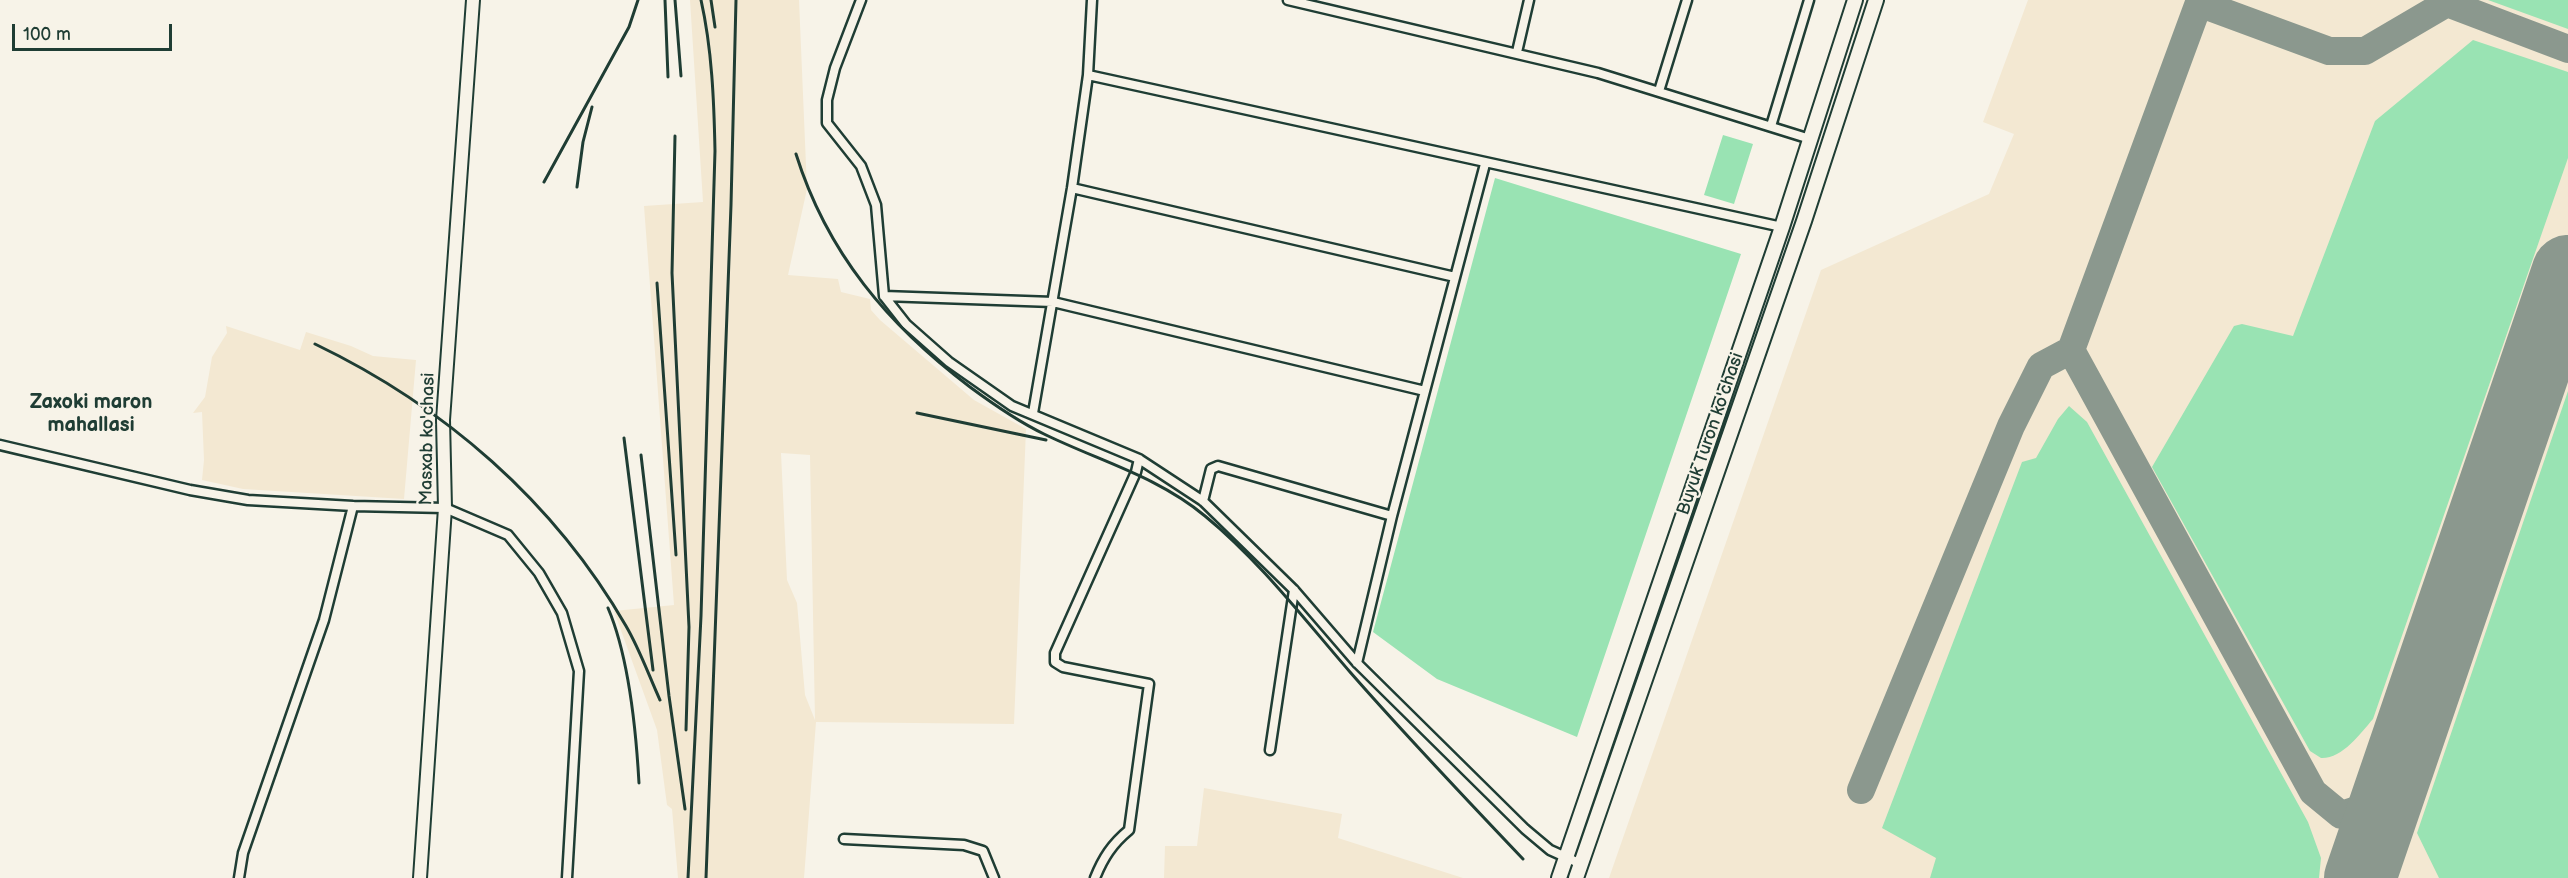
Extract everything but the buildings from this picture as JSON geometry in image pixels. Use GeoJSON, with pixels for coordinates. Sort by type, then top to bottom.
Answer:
{"type":"FeatureCollection","features":[{"type":"Feature","properties":{"kind":"main road","name":"Masxab ko'chasi"},"geometry":{"type":"LineString","coordinates":[[420,878],[445,508],[443,420],[473,0]]}},
{"type":"Feature","properties":{"kind":"main road","name":"Buyuk Turon ko'chasi"},"geometry":{"type":"LineString","coordinates":[[1559,878],[1782,227],[1855,0]]}},
{"type":"Feature","properties":{"kind":"main road","name":"Buyuk Turon ko'chasi"},"geometry":{"type":"LineString","coordinates":[[1576,878],[1804,221],[1876,0]]}},
{"type":"Feature","properties":{"kind":"street"},"geometry":{"type":"LineString","coordinates":[[861,0],[835,68],[828,99],[827,123],[861,166],[876,205],[884,296],[906,324],[949,362],[1012,406],[1139,459],[1203,501],[1294,590],[1357,663],[1540,843],[1581,864]]}},
{"type":"Feature","properties":{"kind":"street"},"geometry":{"type":"LineString","coordinates":[[1032,413],[1072,188],[1088,75],[1092,0]]}},
{"type":"Feature","properties":{"kind":"street"},"geometry":{"type":"LineString","coordinates":[[1288,0],[1517,52],[1659,90],[1810,139]]}},
{"type":"Feature","properties":{"kind":"street"},"geometry":{"type":"LineString","coordinates":[[1517,52],[1529,0]]}},
{"type":"Feature","properties":{"kind":"street"},"geometry":{"type":"LineString","coordinates":[[1659,90],[1687,0]]}},
{"type":"Feature","properties":{"kind":"street"},"geometry":{"type":"LineString","coordinates":[[1771,126],[1809,0]]}},
{"type":"Feature","properties":{"kind":"street"},"geometry":{"type":"LineString","coordinates":[[1088,75],[1269,113],[1485,164],[1782,227]]}},
{"type":"Feature","properties":{"kind":"street"},"geometry":{"type":"LineString","coordinates":[[1357,663],[1392,516],[1485,164]]}},
{"type":"Feature","properties":{"kind":"street"},"geometry":{"type":"LineString","coordinates":[[1072,188],[1455,277]]}},
{"type":"Feature","properties":{"kind":"street"},"geometry":{"type":"LineString","coordinates":[[884,296],[1053,302],[1425,391]]}},
{"type":"Feature","properties":{"kind":"street"},"geometry":{"type":"LineString","coordinates":[[0,445],[190,490],[248,500],[445,508],[508,535],[539,573],[562,613],[579,671],[567,878]]}},
{"type":"Feature","properties":{"kind":"street"},"geometry":{"type":"LineString","coordinates":[[1095,878],[1114,842],[1129,830],[1149,684],[1063,667],[1055,662],[1055,653],[1136,472],[1139,459]]}},
{"type":"Feature","properties":{"kind":"street"},"geometry":{"type":"LineString","coordinates":[[1203,501],[1211,469],[1218,466],[1392,516]]}},
{"type":"Feature","properties":{"kind":"street"},"geometry":{"type":"LineString","coordinates":[[239,878],[243,853],[324,620],[354,506]]}},
{"type":"Feature","properties":{"kind":"street"},"geometry":{"type":"LineString","coordinates":[[1270,750],[1294,590]]}},
{"type":"Feature","properties":{"kind":"street"},"geometry":{"type":"LineString","coordinates":[[844,839],[963,845],[983,851],[994,878]]}},
{"type":"Feature","properties":{"kind":"shaded area"},"geometry":{"type":"Polygon","coordinates":[[[690,0],[799,0],[807,189],[788,275],[838,279],[841,292],[870,299],[871,310],[880,320],[974,400],[1026,429],[1014,724],[816,722],[804,878],[678,878],[672,809],[667,805],[657,730],[614,611],[674,605],[644,206],[703,202],[690,0]],[[781,453],[787,580],[797,603],[805,695],[815,720],[810,455],[781,453]]]}},
{"type":"Feature","properties":{"kind":"shaded area"},"geometry":{"type":"Polygon","coordinates":[[[2028,0],[2568,0],[2568,878],[1609,878],[1821,270],[1989,194],[2014,134],[1983,122],[2028,0]]]}},
{"type":"Feature","properties":{"kind":"shaded area"},"geometry":{"type":"Polygon","coordinates":[[[226,326],[300,350],[306,332],[351,346],[373,356],[416,360],[404,499],[243,489],[202,480],[204,460],[202,412],[193,413],[205,397],[212,357],[227,333],[226,326]]]}},
{"type":"Feature","properties":{"kind":"shaded area"},"geometry":{"type":"Polygon","coordinates":[[[1204,788],[1342,814],[1338,838],[1463,878],[1164,878],[1165,846],[1197,846],[1204,788]]]}},
{"type":"Feature","properties":{"kind":"green space"},"geometry":{"type":"Polygon","coordinates":[[[2488,0],[2568,0],[2568,29],[2488,0]]]}},
{"type":"Feature","properties":{"kind":"green space"},"geometry":{"type":"Polygon","coordinates":[[[2473,40],[2568,72],[2568,158],[2373,719],[2343,750],[2321,758],[2310,751],[2152,467],[2234,326],[2242,324],[2293,336],[2375,121],[2473,40]]]}},
{"type":"Feature","properties":{"kind":"green space"},"geometry":{"type":"Polygon","coordinates":[[[1723,135],[1753,144],[1734,204],[1704,195],[1723,135]]]}},
{"type":"Feature","properties":{"kind":"green space"},"geometry":{"type":"Polygon","coordinates":[[[1495,178],[1741,254],[1577,737],[1437,679],[1373,632],[1495,178]]]}},
{"type":"Feature","properties":{"kind":"green space"},"geometry":{"type":"Polygon","coordinates":[[[2568,391],[2568,878],[2439,878],[2417,833],[2568,391]]]}},
{"type":"Feature","properties":{"kind":"green space"},"geometry":{"type":"Polygon","coordinates":[[[2069,406],[2087,422],[2308,822],[2321,858],[2319,878],[1930,878],[1936,858],[1882,828],[2022,462],[2036,458],[2058,419],[2069,406]]]}},
{"type":"Feature","properties":{"kind":"taxiway"},"geometry":{"type":"LineString","coordinates":[[1861,790],[2011,426],[2041,366],[2071,350],[2200,0]]}},
{"type":"Feature","properties":{"kind":"taxiway"},"geometry":{"type":"LineString","coordinates":[[2439,0],[2568,49]]}},
{"type":"Feature","properties":{"kind":"taxiway"},"geometry":{"type":"LineString","coordinates":[[2199,3],[2329,51],[2365,51],[2447,3]]}},
{"type":"Feature","properties":{"kind":"taxiway"},"geometry":{"type":"LineString","coordinates":[[2071,350],[2313,792],[2341,815],[2369,806],[2392,785]]}},
{"type":"Feature","properties":{"kind":"runway"},"geometry":{"type":"LineString","coordinates":[[2360,878],[2568,271]]}},
{"type":"Feature","properties":{"kind":"railway"},"geometry":{"type":"LineString","coordinates":[[544,182],[629,27],[638,0]]}},
{"type":"Feature","properties":{"kind":"railway"},"geometry":{"type":"LineString","coordinates":[[665,0],[668,77]]}},
{"type":"Feature","properties":{"kind":"railway"},"geometry":{"type":"LineString","coordinates":[[675,0],[681,76]]}},
{"type":"Feature","properties":{"kind":"railway"},"geometry":{"type":"LineString","coordinates":[[688,878],[701,616],[715,151],[710,56],[701,0]]}},
{"type":"Feature","properties":{"kind":"railway"},"geometry":{"type":"LineString","coordinates":[[711,0],[715,27]]}},
{"type":"Feature","properties":{"kind":"railway"},"geometry":{"type":"LineString","coordinates":[[706,878],[731,205],[736,0]]}},
{"type":"Feature","properties":{"kind":"railway"},"geometry":{"type":"LineString","coordinates":[[577,187],[583,142],[592,107]]}},
{"type":"Feature","properties":{"kind":"railway"},"geometry":{"type":"LineString","coordinates":[[675,136],[672,273],[689,627],[686,730]]}},
{"type":"Feature","properties":{"kind":"railway"},"geometry":{"type":"LineString","coordinates":[[796,154],[809,190],[843,255],[887,312],[913,338],[970,387],[1015,418],[1065,444],[1167,490],[1187,502],[1225,533],[1263,571],[1392,720],[1523,859]]}},
{"type":"Feature","properties":{"kind":"railway"},"geometry":{"type":"LineString","coordinates":[[657,283],[676,555]]}},
{"type":"Feature","properties":{"kind":"railway"},"geometry":{"type":"LineString","coordinates":[[315,344],[408,397],[492,461],[530,498],[565,538],[597,581],[626,626],[660,700]]}},
{"type":"Feature","properties":{"kind":"railway"},"geometry":{"type":"LineString","coordinates":[[917,413],[1046,440]]}},
{"type":"Feature","properties":{"kind":"railway"},"geometry":{"type":"LineString","coordinates":[[624,438],[653,670]]}},
{"type":"Feature","properties":{"kind":"railway"},"geometry":{"type":"LineString","coordinates":[[641,455],[669,696],[685,809]]}},
{"type":"Feature","properties":{"kind":"railway"},"geometry":{"type":"LineString","coordinates":[[608,608],[626,671],[636,740],[639,783]]}},
{"type":"Feature","properties":{"kind":"district","name":"Zaxoki maron mahallasi"},"geometry":{"type":"Point","coordinates":[91,414]}}]}
